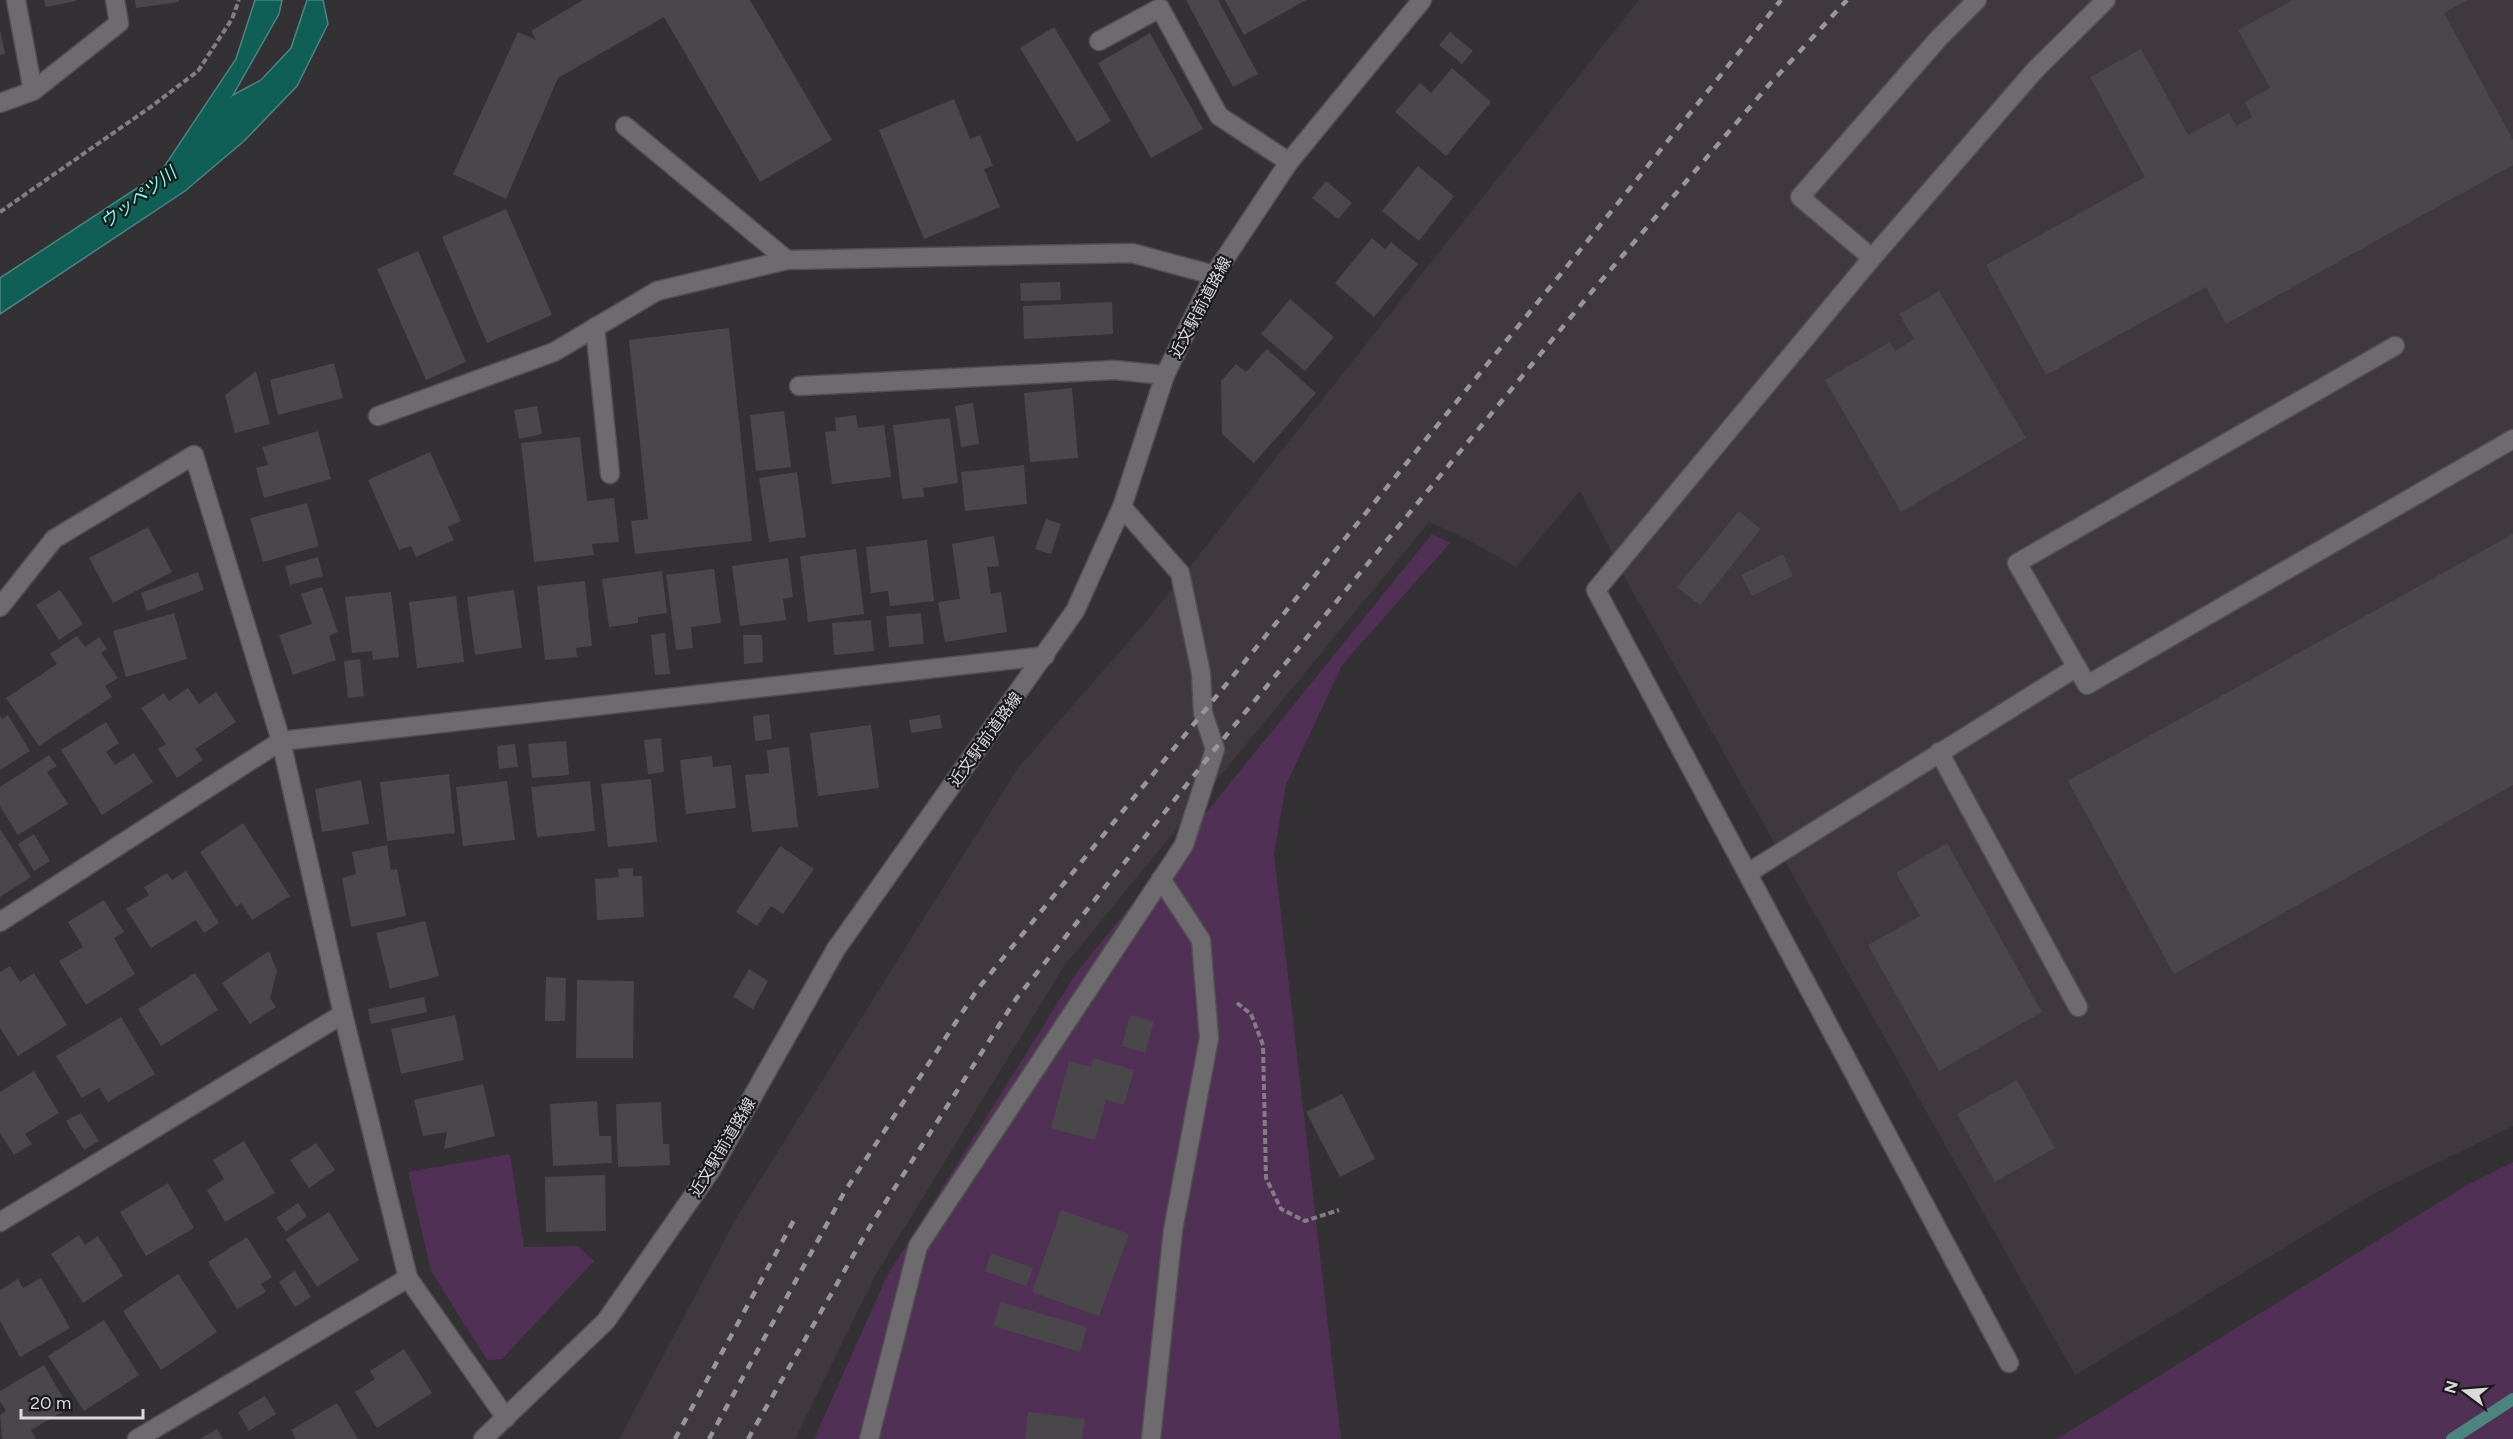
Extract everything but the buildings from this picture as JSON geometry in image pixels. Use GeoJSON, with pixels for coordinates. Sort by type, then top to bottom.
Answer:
{"type":"FeatureCollection","features":[{"type":"Feature","properties":{"kind":"street"},"geometry":{"type":"LineString","coordinates":[[16,0],[33,92]]}},
{"type":"Feature","properties":{"kind":"street"},"geometry":{"type":"LineString","coordinates":[[0,103],[33,92],[120,23],[115,0]]}},
{"type":"Feature","properties":{"kind":"street","name":"近文駅前道路線"},"geometry":{"type":"LineString","coordinates":[[483,1439],[606,1321],[711,1170],[836,949],[1075,611],[1122,507],[1165,375],[1214,274],[1289,162],[1422,0]]}},
{"type":"Feature","properties":{"kind":"street"},"geometry":{"type":"LineString","coordinates":[[1872,258],[1800,197],[1939,38],[1977,0]]}},
{"type":"Feature","properties":{"kind":"street"},"geometry":{"type":"LineString","coordinates":[[2009,1363],[1596,590],[1872,258],[2036,69],[2106,0]]}},
{"type":"Feature","properties":{"kind":"street"},"geometry":{"type":"LineString","coordinates":[[1099,41],[1160,8],[1218,116],[1289,162]]}},
{"type":"Feature","properties":{"kind":"street"},"geometry":{"type":"LineString","coordinates":[[625,126],[787,260]]}},
{"type":"Feature","properties":{"kind":"street"},"geometry":{"type":"LineString","coordinates":[[378,416],[554,352],[657,291],[787,260],[1132,253],[1214,274]]}},
{"type":"Feature","properties":{"kind":"street"},"geometry":{"type":"LineString","coordinates":[[595,327],[610,474]]}},
{"type":"Feature","properties":{"kind":"street"},"geometry":{"type":"LineString","coordinates":[[2394,346],[2017,563],[2087,685],[2513,439]]}},
{"type":"Feature","properties":{"kind":"street"},"geometry":{"type":"LineString","coordinates":[[800,386],[1114,370],[1165,375]]}},
{"type":"Feature","properties":{"kind":"street"},"geometry":{"type":"LineString","coordinates":[[0,607],[54,539],[194,455],[281,741],[343,1014],[408,1278],[507,1418]]}},
{"type":"Feature","properties":{"kind":"street"},"geometry":{"type":"LineString","coordinates":[[869,1439],[918,1246],[1184,845],[1215,749],[1203,714],[1201,673],[1180,573],[1122,507]]}},
{"type":"Feature","properties":{"kind":"street"},"geometry":{"type":"LineString","coordinates":[[0,922],[281,741],[1045,656]]}},
{"type":"Feature","properties":{"kind":"street"},"geometry":{"type":"LineString","coordinates":[[1748,873],[2077,667]]}},
{"type":"Feature","properties":{"kind":"street"},"geometry":{"type":"LineString","coordinates":[[1939,752],[2078,1007]]}},
{"type":"Feature","properties":{"kind":"street"},"geometry":{"type":"LineString","coordinates":[[1150,1439],[1173,1230],[1209,1038],[1200,940],[1161,879]]}},
{"type":"Feature","properties":{"kind":"street"},"geometry":{"type":"LineString","coordinates":[[0,1222],[343,1014]]}},
{"type":"Feature","properties":{"kind":"street"},"geometry":{"type":"LineString","coordinates":[[137,1439],[408,1278]]}},
{"type":"Feature","properties":{"kind":"path"},"geometry":{"type":"LineString","coordinates":[[0,212],[152,106],[198,70],[232,19],[239,0]]}},
{"type":"Feature","properties":{"kind":"path"},"geometry":{"type":"LineString","coordinates":[[1203,977],[1251,1014],[1263,1045],[1266,1178],[1281,1209],[1305,1221],[1339,1210]]}},
{"type":"Feature","properties":{"kind":"shaded area"},"geometry":{"type":"Polygon","coordinates":[[[1639,0],[2513,0],[2513,1126],[2371,1195],[2075,1375],[1629,585],[1580,491],[1516,567],[1465,538],[1429,522],[1064,966],[875,1276],[795,1439],[619,1439],[738,1215],[1018,768],[1145,623],[1639,0]]]}},
{"type":"Feature","properties":{"kind":"shaded area"},"geometry":{"type":"Polygon","coordinates":[[[1432,534],[1450,543],[1342,665],[1286,785],[1274,854],[1341,1439],[814,1439],[887,1276],[1077,972],[1432,534]]]}},
{"type":"Feature","properties":{"kind":"shaded area"},"geometry":{"type":"Polygon","coordinates":[[[510,1154],[524,1247],[578,1246],[594,1261],[502,1359],[487,1360],[431,1271],[408,1172],[510,1154]]]}},
{"type":"Feature","properties":{"kind":"shaded area"},"geometry":{"type":"Polygon","coordinates":[[[2513,1162],[2513,1439],[2057,1439],[2467,1185],[2513,1162]]]}},
{"type":"Feature","properties":{"kind":"water","name":"ウッペツ川"},"geometry":{"type":"Polygon","coordinates":[[[255,0],[282,0],[279,14],[233,95],[261,80],[291,48],[307,0],[323,0],[328,24],[297,86],[244,141],[185,191],[0,314],[0,278],[160,173],[236,59],[255,0]]]}},
{"type":"Feature","properties":{"kind":"waterway"},"geometry":{"type":"LineString","coordinates":[[2452,1439],[2513,1399]]}},
{"type":"Feature","properties":{"kind":"railway"},"geometry":{"type":"LineString","coordinates":[[709,1439],[845,1191],[977,990],[1573,259],[1781,0]]}},
{"type":"Feature","properties":{"kind":"railway"},"geometry":{"type":"LineString","coordinates":[[748,1439],[869,1228],[1016,999],[1215,749],[1594,289],[1768,86],[1847,0]]}},
{"type":"Feature","properties":{"kind":"railway"},"geometry":{"type":"LineString","coordinates":[[675,1439],[794,1220]]}}]}
